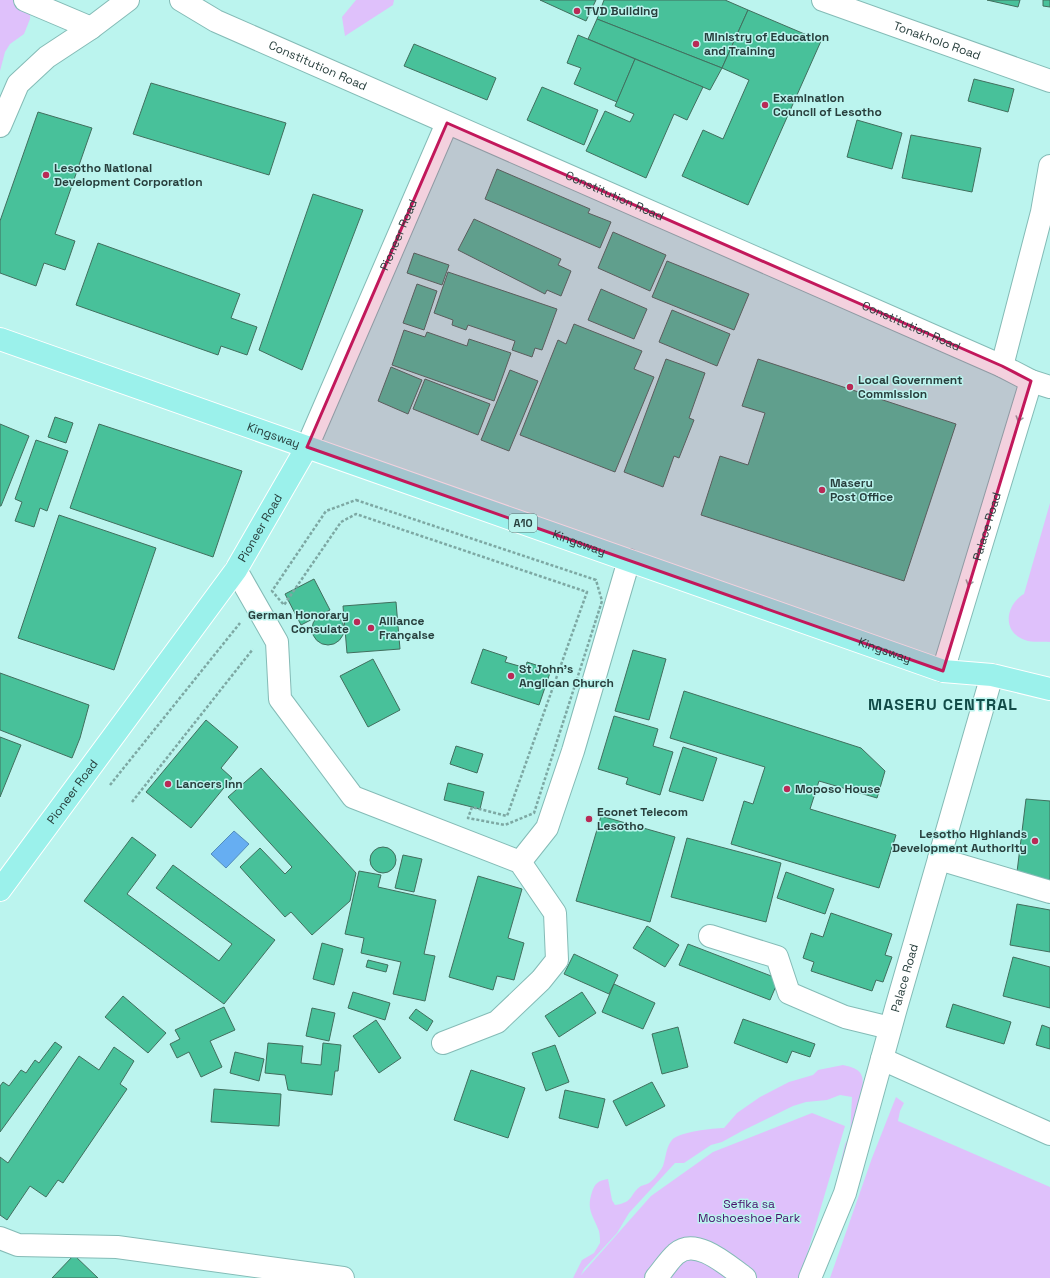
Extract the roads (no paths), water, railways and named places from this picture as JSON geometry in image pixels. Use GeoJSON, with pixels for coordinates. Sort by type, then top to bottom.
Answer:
{"type":"FeatureCollection","features":[{"type":"Feature","properties":{"kind":"main road","name":"Kingsway"},"geometry":{"type":"LineString","coordinates":[[0,339],[943,671],[992,675],[1050,690]]}},
{"type":"Feature","properties":{"kind":"main road","name":"Pioneer Road"},"geometry":{"type":"LineString","coordinates":[[1,888],[236,570],[307,447]]}},
{"type":"Feature","properties":{"kind":"street"},"geometry":{"type":"LineString","coordinates":[[24,0],[91,28]]}},
{"type":"Feature","properties":{"kind":"street"},"geometry":{"type":"LineString","coordinates":[[0,126],[18,84],[47,57],[91,28],[128,0]]}},
{"type":"Feature","properties":{"kind":"street","name":"Constitution Road"},"geometry":{"type":"LineString","coordinates":[[181,0],[216,21],[1040,384]]}},
{"type":"Feature","properties":{"kind":"street","name":"Tonakholo Road"},"geometry":{"type":"LineString","coordinates":[[823,0],[1050,81]]}},
{"type":"Feature","properties":{"kind":"street","name":"Pioneer Road"},"geometry":{"type":"LineString","coordinates":[[307,447],[447,123]]}},
{"type":"Feature","properties":{"kind":"street"},"geometry":{"type":"LineString","coordinates":[[1002,366],[1046,213],[1050,166]]}},
{"type":"Feature","properties":{"kind":"street","name":"Palace Road"},"geometry":{"type":"LineString","coordinates":[[943,671],[1040,384]]}},
{"type":"Feature","properties":{"kind":"street"},"geometry":{"type":"LineString","coordinates":[[520,862],[547,828],[573,751],[629,560]]}},
{"type":"Feature","properties":{"kind":"street"},"geometry":{"type":"LineString","coordinates":[[236,570],[277,642],[280,699],[353,797],[520,862],[555,913],[557,960],[541,980],[496,1022],[443,1043]]}},
{"type":"Feature","properties":{"kind":"street","name":"Palace Road"},"geometry":{"type":"LineString","coordinates":[[810,1278],[845,1193],[890,1028],[992,675]]}},
{"type":"Feature","properties":{"kind":"street"},"geometry":{"type":"LineString","coordinates":[[939,859],[1050,892]]}},
{"type":"Feature","properties":{"kind":"street"},"geometry":{"type":"LineString","coordinates":[[710,936],[777,957],[788,993],[846,1017],[890,1028]]}},
{"type":"Feature","properties":{"kind":"street"},"geometry":{"type":"LineString","coordinates":[[882,1059],[1050,1134]]}},
{"type":"Feature","properties":{"kind":"street"},"geometry":{"type":"LineString","coordinates":[[0,1238],[18,1245],[117,1247],[343,1278]]}},
{"type":"Feature","properties":{"kind":"street"},"geometry":{"type":"LineString","coordinates":[[656,1278],[677,1253],[692,1247],[702,1249],[745,1278]]}},
{"type":"Feature","properties":{"kind":"water"},"geometry":{"type":"Polygon","coordinates":[[[234,831],[249,844],[226,868],[211,854],[234,831]]]}},
{"type":"Feature","properties":{"kind":"place","name":"TVD Building"},"geometry":{"type":"Point","coordinates":[577,11]}},
{"type":"Feature","properties":{"kind":"place","name":"Ministry of Education and Training"},"geometry":{"type":"Point","coordinates":[696,44]}},
{"type":"Feature","properties":{"kind":"place","name":"Examination Council of Lesotho"},"geometry":{"type":"Point","coordinates":[765,105]}},
{"type":"Feature","properties":{"kind":"place","name":"Lesotho National Development Corporation"},"geometry":{"type":"Point","coordinates":[46,175]}},
{"type":"Feature","properties":{"kind":"place","name":"Local Government Commission"},"geometry":{"type":"Point","coordinates":[850,387]}},
{"type":"Feature","properties":{"kind":"place","name":"Maseru Post Office"},"geometry":{"type":"Point","coordinates":[822,490]}},
{"type":"Feature","properties":{"kind":"place","name":"German Honorary Consulate"},"geometry":{"type":"Point","coordinates":[357,622]}},
{"type":"Feature","properties":{"kind":"place","name":"Alliance Française"},"geometry":{"type":"Point","coordinates":[371,628]}},
{"type":"Feature","properties":{"kind":"place","name":"St John's Anglican Church"},"geometry":{"type":"Point","coordinates":[511,676]}},
{"type":"Feature","properties":{"kind":"place","name":"Lancers Inn"},"geometry":{"type":"Point","coordinates":[168,784]}},
{"type":"Feature","properties":{"kind":"place","name":"Moposo House"},"geometry":{"type":"Point","coordinates":[787,789]}},
{"type":"Feature","properties":{"kind":"place","name":"Econet Telecom Lesotho"},"geometry":{"type":"Point","coordinates":[589,819]}},
{"type":"Feature","properties":{"kind":"place","name":"Lesotho Highlands Development Authority"},"geometry":{"type":"Point","coordinates":[1035,841]}},
{"type":"Feature","properties":{"kind":"district","name":"MASERU CENTRAL"},"geometry":{"type":"Point","coordinates":[943,704]}},
{"type":"Feature","properties":{"kind":"park label","name":"Sefika sa Moshoeshoe Park"},"geometry":{"type":"Point","coordinates":[749,1211]}}]}
